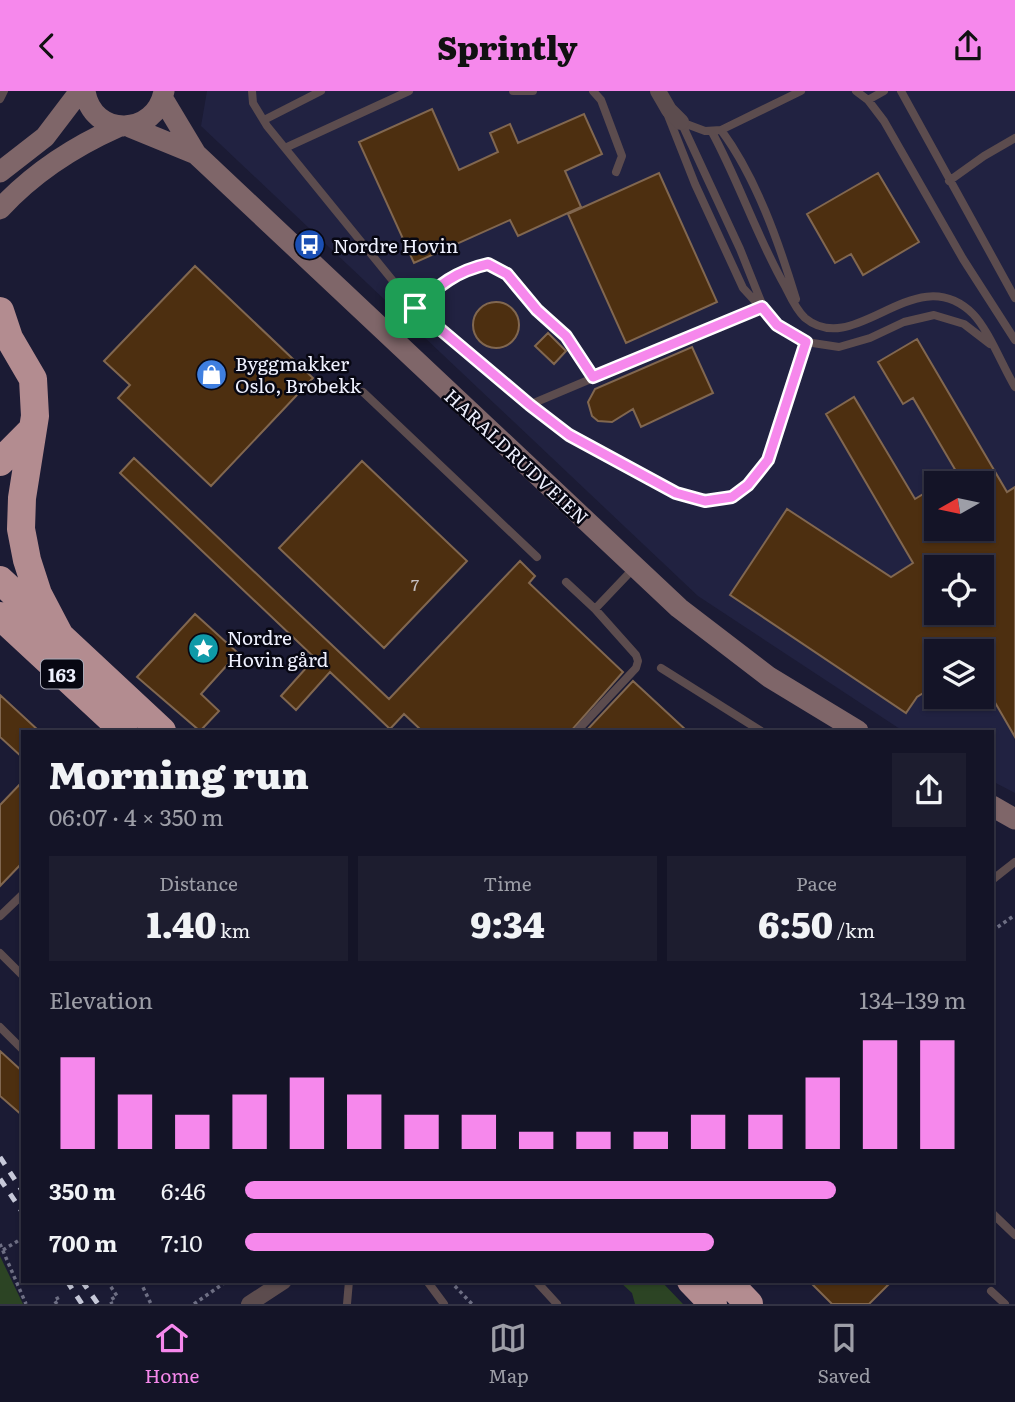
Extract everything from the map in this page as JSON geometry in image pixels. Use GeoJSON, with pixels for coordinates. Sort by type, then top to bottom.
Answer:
{"type":"FeatureCollection","features":[{"type":"Feature","properties":{"kind":"highway"},"geometry":{"type":"LineString","coordinates":[[0,311],[4,335],[33,379],[36,403],[20,514],[23,545],[38,594],[61,636]]}},
{"type":"Feature","properties":{"kind":"highway"},"geometry":{"type":"LineString","coordinates":[[0,462],[31,431]]}},
{"type":"Feature","properties":{"kind":"highway","name":"163"},"geometry":{"type":"LineString","coordinates":[[0,579],[161,730]]}},
{"type":"Feature","properties":{"kind":"highway","name":"163"},"geometry":{"type":"LineString","coordinates":[[0,616],[123,730]]}},
{"type":"Feature","properties":{"kind":"highway"},"geometry":{"type":"LineString","coordinates":[[693,1283],[713,1304]]}},
{"type":"Feature","properties":{"kind":"highway"},"geometry":{"type":"LineString","coordinates":[[729,1283],[749,1304]]}},
{"type":"Feature","properties":{"kind":"street","name":"HARALDRUDVEIEN"},"geometry":{"type":"LineString","coordinates":[[82,91],[93,112],[100,119],[196,154]]}},
{"type":"Feature","properties":{"kind":"street"},"geometry":{"type":"LineString","coordinates":[[0,172],[45,137],[82,91]]}},
{"type":"Feature","properties":{"kind":"street"},"geometry":{"type":"LineString","coordinates":[[659,94],[681,121]]}},
{"type":"Feature","properties":{"kind":"street","name":"HARALDRUDVEIEN"},"geometry":{"type":"LineString","coordinates":[[163,95],[196,154],[634,568],[740,656],[856,730]]}},
{"type":"Feature","properties":{"kind":"street"},"geometry":{"type":"LineString","coordinates":[[0,209],[60,157],[93,137],[150,118],[163,95]]}},
{"type":"Feature","properties":{"kind":"street"},"geometry":{"type":"LineString","coordinates":[[994,807],[1015,819]]}},
{"type":"Feature","properties":{"kind":"street"},"geometry":{"type":"LineString","coordinates":[[249,1304],[281,1283]]}},
{"type":"Feature","properties":{"kind":"lane"},"geometry":{"type":"LineString","coordinates":[[0,99],[4,91]]}},
{"type":"Feature","properties":{"kind":"lane"},"geometry":{"type":"LineString","coordinates":[[251,91],[253,103],[285,148],[415,308],[569,435],[676,493],[705,501],[732,497],[748,485],[768,460],[806,342]]}},
{"type":"Feature","properties":{"kind":"lane"},"geometry":{"type":"LineString","coordinates":[[264,120],[321,91]]}},
{"type":"Feature","properties":{"kind":"lane"},"geometry":{"type":"LineString","coordinates":[[285,148],[409,91]]}},
{"type":"Feature","properties":{"kind":"lane"},"geometry":{"type":"LineString","coordinates":[[513,91],[533,91]]}},
{"type":"Feature","properties":{"kind":"lane"},"geometry":{"type":"LineString","coordinates":[[593,91],[601,100],[622,156],[616,173]]}},
{"type":"Feature","properties":{"kind":"lane"},"geometry":{"type":"LineString","coordinates":[[681,121],[690,127],[716,131],[801,91]]}},
{"type":"Feature","properties":{"kind":"lane"},"geometry":{"type":"LineString","coordinates":[[856,91],[868,100],[884,121],[963,259],[1015,340]]}},
{"type":"Feature","properties":{"kind":"lane"},"geometry":{"type":"LineString","coordinates":[[868,100],[884,91]]}},
{"type":"Feature","properties":{"kind":"lane"},"geometry":{"type":"LineString","coordinates":[[901,91],[1015,298]]}},
{"type":"Feature","properties":{"kind":"lane"},"geometry":{"type":"LineString","coordinates":[[659,94],[695,184],[743,288],[777,325],[806,342],[839,347],[857,343],[904,322],[934,315],[964,324],[990,344]]}},
{"type":"Feature","properties":{"kind":"lane"},"geometry":{"type":"LineString","coordinates":[[681,121],[740,249],[762,307]]}},
{"type":"Feature","properties":{"kind":"lane"},"geometry":{"type":"LineString","coordinates":[[716,131],[771,261],[800,311],[813,322],[835,328],[864,320],[917,297],[940,297],[962,305],[974,315],[985,329],[990,344],[1015,387]]}},
{"type":"Feature","properties":{"kind":"lane"},"geometry":{"type":"LineString","coordinates":[[716,131],[742,163],[783,255],[800,311]]}},
{"type":"Feature","properties":{"kind":"lane"},"geometry":{"type":"LineString","coordinates":[[949,181],[1015,138]]}},
{"type":"Feature","properties":{"kind":"lane"},"geometry":{"type":"LineString","coordinates":[[415,308],[439,286],[466,269],[488,264],[507,274],[537,310],[566,336],[593,377]]}},
{"type":"Feature","properties":{"kind":"lane"},"geometry":{"type":"LineString","coordinates":[[530,405],[762,307]]}},
{"type":"Feature","properties":{"kind":"lane"},"geometry":{"type":"LineString","coordinates":[[363,392],[537,557]]}},
{"type":"Feature","properties":{"kind":"lane"},"geometry":{"type":"LineString","coordinates":[[595,609],[634,568]]}},
{"type":"Feature","properties":{"kind":"lane"},"geometry":{"type":"LineString","coordinates":[[566,582],[595,609],[636,655],[638,661],[636,668],[578,730]]}},
{"type":"Feature","properties":{"kind":"lane"},"geometry":{"type":"LineString","coordinates":[[661,668],[759,730]]}},
{"type":"Feature","properties":{"kind":"lane"},"geometry":{"type":"LineString","coordinates":[[994,878],[1015,862]]}},
{"type":"Feature","properties":{"kind":"lane"},"geometry":{"type":"LineString","coordinates":[[0,916],[21,896]]}},
{"type":"Feature","properties":{"kind":"lane"},"geometry":{"type":"LineString","coordinates":[[0,953],[21,974]]}},
{"type":"Feature","properties":{"kind":"lane"},"geometry":{"type":"LineString","coordinates":[[0,1027],[21,1047]]}},
{"type":"Feature","properties":{"kind":"lane"},"geometry":{"type":"LineString","coordinates":[[994,1215],[1015,1235]]}},
{"type":"Feature","properties":{"kind":"lane"},"geometry":{"type":"LineString","coordinates":[[347,1304],[349,1283]]}},
{"type":"Feature","properties":{"kind":"lane"},"geometry":{"type":"LineString","coordinates":[[432,1283],[444,1304]]}},
{"type":"Feature","properties":{"kind":"lane"},"geometry":{"type":"LineString","coordinates":[[538,1283],[557,1304]]}},
{"type":"Feature","properties":{"kind":"lane"},"geometry":{"type":"LineString","coordinates":[[991,1291],[1005,1304]]}},
{"type":"Feature","properties":{"kind":"path"},"geometry":{"type":"LineString","coordinates":[[994,930],[1015,915]]}},
{"type":"Feature","properties":{"kind":"path"},"geometry":{"type":"LineString","coordinates":[[3,1250],[21,1240]]}},
{"type":"Feature","properties":{"kind":"path"},"geometry":{"type":"LineString","coordinates":[[0,1244],[26,1304]]}},
{"type":"Feature","properties":{"kind":"path"},"geometry":{"type":"LineString","coordinates":[[108,1283],[117,1296],[110,1300],[112,1304]]}},
{"type":"Feature","properties":{"kind":"path"},"geometry":{"type":"LineString","coordinates":[[141,1283],[151,1304]]}},
{"type":"Feature","properties":{"kind":"path"},"geometry":{"type":"LineString","coordinates":[[194,1304],[224,1283]]}},
{"type":"Feature","properties":{"kind":"path"},"geometry":{"type":"LineString","coordinates":[[452,1283],[472,1304]]}},
{"type":"Feature","properties":{"kind":"path"},"geometry":{"type":"LineString","coordinates":[[57,1304],[54,1300],[60,1297]]}},
{"type":"Feature","properties":{"kind":"shaded area"},"geometry":{"type":"Polygon","coordinates":[[[207,91],[1015,91],[1015,793],[994,782],[994,730],[901,730],[698,596],[201,126],[207,91]]]}},
{"type":"Feature","properties":{"kind":"green space"},"geometry":{"type":"Polygon","coordinates":[[[0,1256],[23,1304],[0,1304],[0,1256]]]}},
{"type":"Feature","properties":{"kind":"green space"},"geometry":{"type":"Polygon","coordinates":[[[621,1283],[663,1283],[683,1304],[635,1304],[632,1293],[621,1283]]]}},
{"type":"Feature","properties":{"kind":"building"},"geometry":{"type":"Polygon","coordinates":[[[432,109],[459,170],[498,152],[490,133],[510,124],[518,143],[584,114],[602,154],[565,171],[581,207],[518,236],[510,220],[414,263],[359,142],[432,109]]]}},
{"type":"Feature","properties":{"kind":"building"},"geometry":{"type":"Polygon","coordinates":[[[659,173],[717,302],[626,343],[568,214],[659,173]]]}},
{"type":"Feature","properties":{"kind":"building"},"geometry":{"type":"Polygon","coordinates":[[[878,173],[919,242],[863,275],[851,254],[835,263],[807,214],[878,173]]]}},
{"type":"Feature","properties":{"kind":"building"},"geometry":{"type":"Polygon","coordinates":[[[195,266],[313,378],[211,486],[118,398],[130,385],[104,361],[195,266]]]}},
{"type":"Feature","properties":{"kind":"building"},"geometry":{"type":"Polygon","coordinates":[[[496,302],[512,309],[519,325],[512,341],[496,348],[480,341],[473,325],[480,309],[496,302]]]}},
{"type":"Feature","properties":{"kind":"building"},"geometry":{"type":"Polygon","coordinates":[[[548,333],[566,351],[554,364],[535,346],[548,333]]]}},
{"type":"Feature","properties":{"kind":"building"},"geometry":{"type":"Polygon","coordinates":[[[917,339],[1007,492],[1015,487],[1015,737],[994,701],[994,639],[924,639],[924,693],[917,697],[906,713],[730,595],[787,509],[891,577],[913,563],[826,414],[854,397],[915,499],[924,494],[924,541],[994,541],[994,471],[956,471],[913,398],[903,404],[878,362],[917,339]]]}},
{"type":"Feature","properties":{"kind":"building"},"geometry":{"type":"Polygon","coordinates":[[[692,347],[713,393],[641,427],[633,409],[612,422],[598,421],[592,416],[588,402],[595,389],[692,347]]]}},
{"type":"Feature","properties":{"kind":"building"},"geometry":{"type":"Polygon","coordinates":[[[134,458],[389,699],[520,561],[535,576],[529,583],[623,672],[572,730],[421,730],[404,714],[390,729],[330,672],[296,710],[281,696],[315,658],[120,473],[134,458]]]}},
{"type":"Feature","properties":{"kind":"building"},"geometry":{"type":"Polygon","coordinates":[[[362,461],[467,561],[384,648],[279,548],[362,461]]]}},
{"type":"Feature","properties":{"kind":"building"},"geometry":{"type":"Polygon","coordinates":[[[195,614],[238,653],[201,694],[219,711],[201,730],[137,677],[195,614]]]}},
{"type":"Feature","properties":{"kind":"building"},"geometry":{"type":"Polygon","coordinates":[[[633,681],[686,730],[587,730],[633,681]]]}},
{"type":"Feature","properties":{"kind":"building"},"geometry":{"type":"Polygon","coordinates":[[[0,695],[38,730],[21,730],[21,756],[0,737],[0,695]]]}},
{"type":"Feature","properties":{"kind":"building"},"geometry":{"type":"Polygon","coordinates":[[[21,783],[21,864],[0,886],[0,805],[21,783]]]}},
{"type":"Feature","properties":{"kind":"building"},"geometry":{"type":"Polygon","coordinates":[[[0,1051],[21,1070],[21,1114],[0,1096],[0,1051]]]}},
{"type":"Feature","properties":{"kind":"building"},"geometry":{"type":"Polygon","coordinates":[[[811,1283],[890,1283],[869,1304],[832,1304],[811,1283]]]}},
{"type":"Feature","properties":{"kind":"railway"},"geometry":{"type":"LineString","coordinates":[[0,1157],[21,1189]]}},
{"type":"Feature","properties":{"kind":"railway"},"geometry":{"type":"LineString","coordinates":[[0,1179],[21,1210]]}},
{"type":"Feature","properties":{"kind":"railway"},"geometry":{"type":"LineString","coordinates":[[68,1283],[82,1304]]}},
{"type":"Feature","properties":{"kind":"railway"},"geometry":{"type":"LineString","coordinates":[[83,1283],[98,1304]]}},
{"type":"Feature","properties":{"kind":"place","name":"Nordre Hovin"},"geometry":{"type":"Point","coordinates":[310,245]}},
{"type":"Feature","properties":{"kind":"place","name":"Byggmakker Oslo, Brobekk"},"geometry":{"type":"Point","coordinates":[212,374]}},
{"type":"Feature","properties":{"kind":"place","name":"Nordre Hovin gård"},"geometry":{"type":"Point","coordinates":[204,648]}},
{"type":"Feature","properties":{"kind":"route"},"geometry":{"type":"LineString","coordinates":[[488,264],[507,274],[537,310],[566,336],[593,377],[762,307],[777,325],[806,342],[768,460],[748,485],[732,497],[705,501],[676,493],[569,435],[415,308],[439,286],[466,269],[488,264]]}}]}
